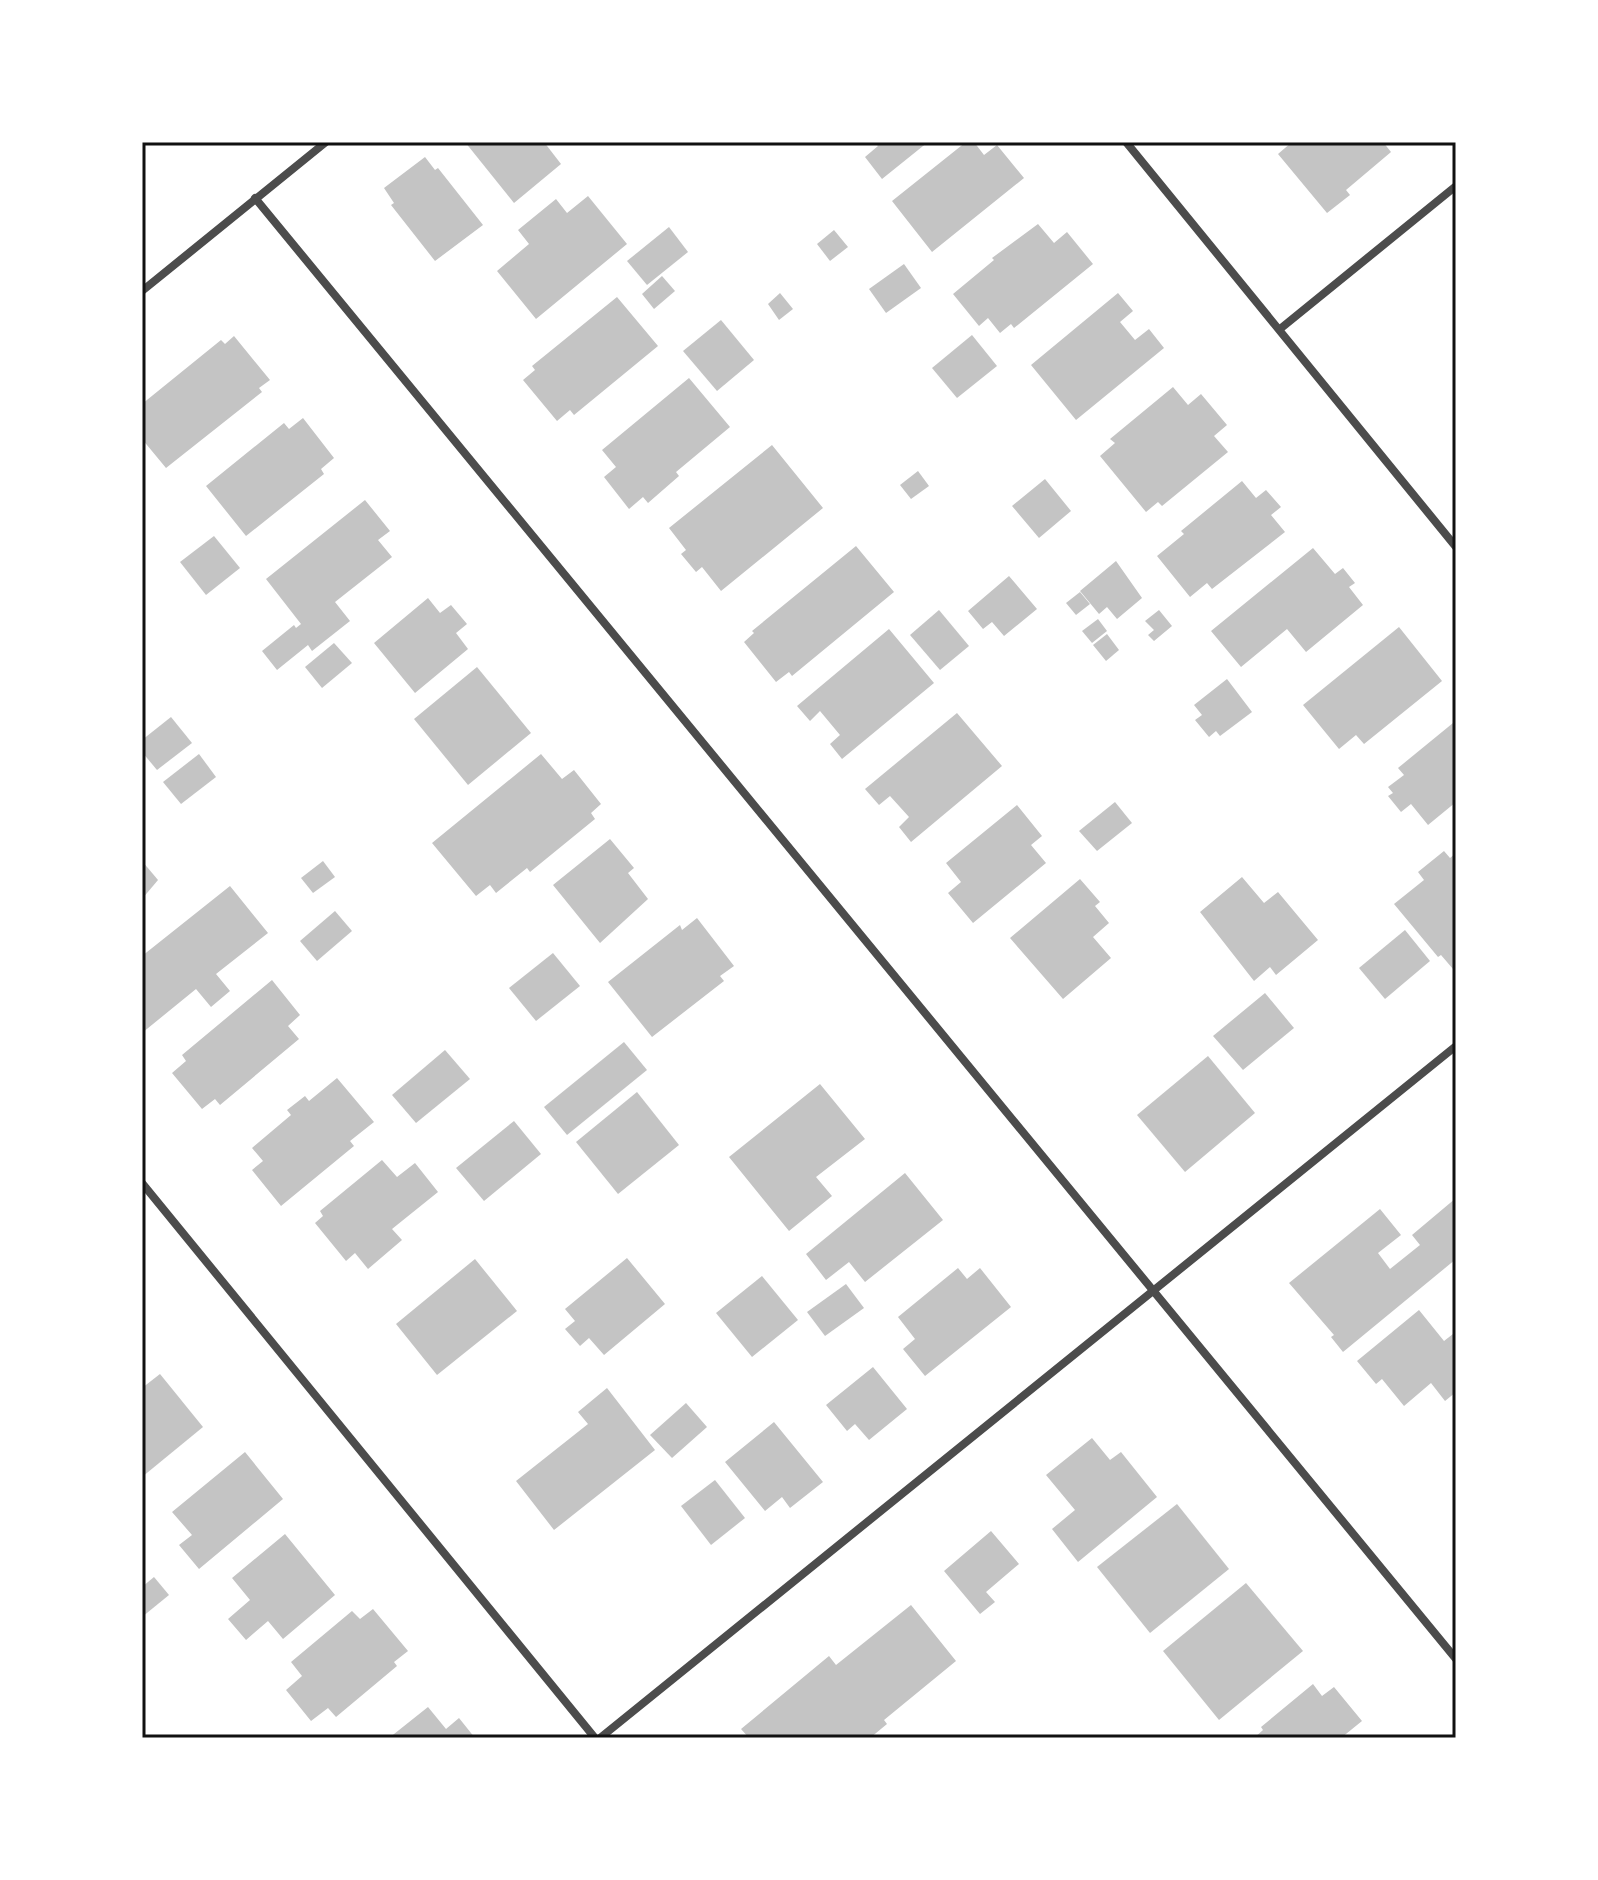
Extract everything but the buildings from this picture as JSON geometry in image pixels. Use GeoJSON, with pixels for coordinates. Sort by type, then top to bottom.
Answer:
{"type":"FeatureCollection","features":[{"type":"Feature","properties":{"kind":"street"},"geometry":{"type":"LineString","coordinates":[[142,291],[326,142]]}},
{"type":"Feature","properties":{"kind":"street"},"geometry":{"type":"LineString","coordinates":[[1126,142],[1456,547]]}},
{"type":"Feature","properties":{"kind":"street"},"geometry":{"type":"LineString","coordinates":[[1280,329],[1456,186]]}},
{"type":"Feature","properties":{"kind":"street"},"geometry":{"type":"LineString","coordinates":[[255,198],[1456,1659]]}},
{"type":"Feature","properties":{"kind":"street"},"geometry":{"type":"LineString","coordinates":[[142,1183],[597,1738],[1456,1046]]}}]}
